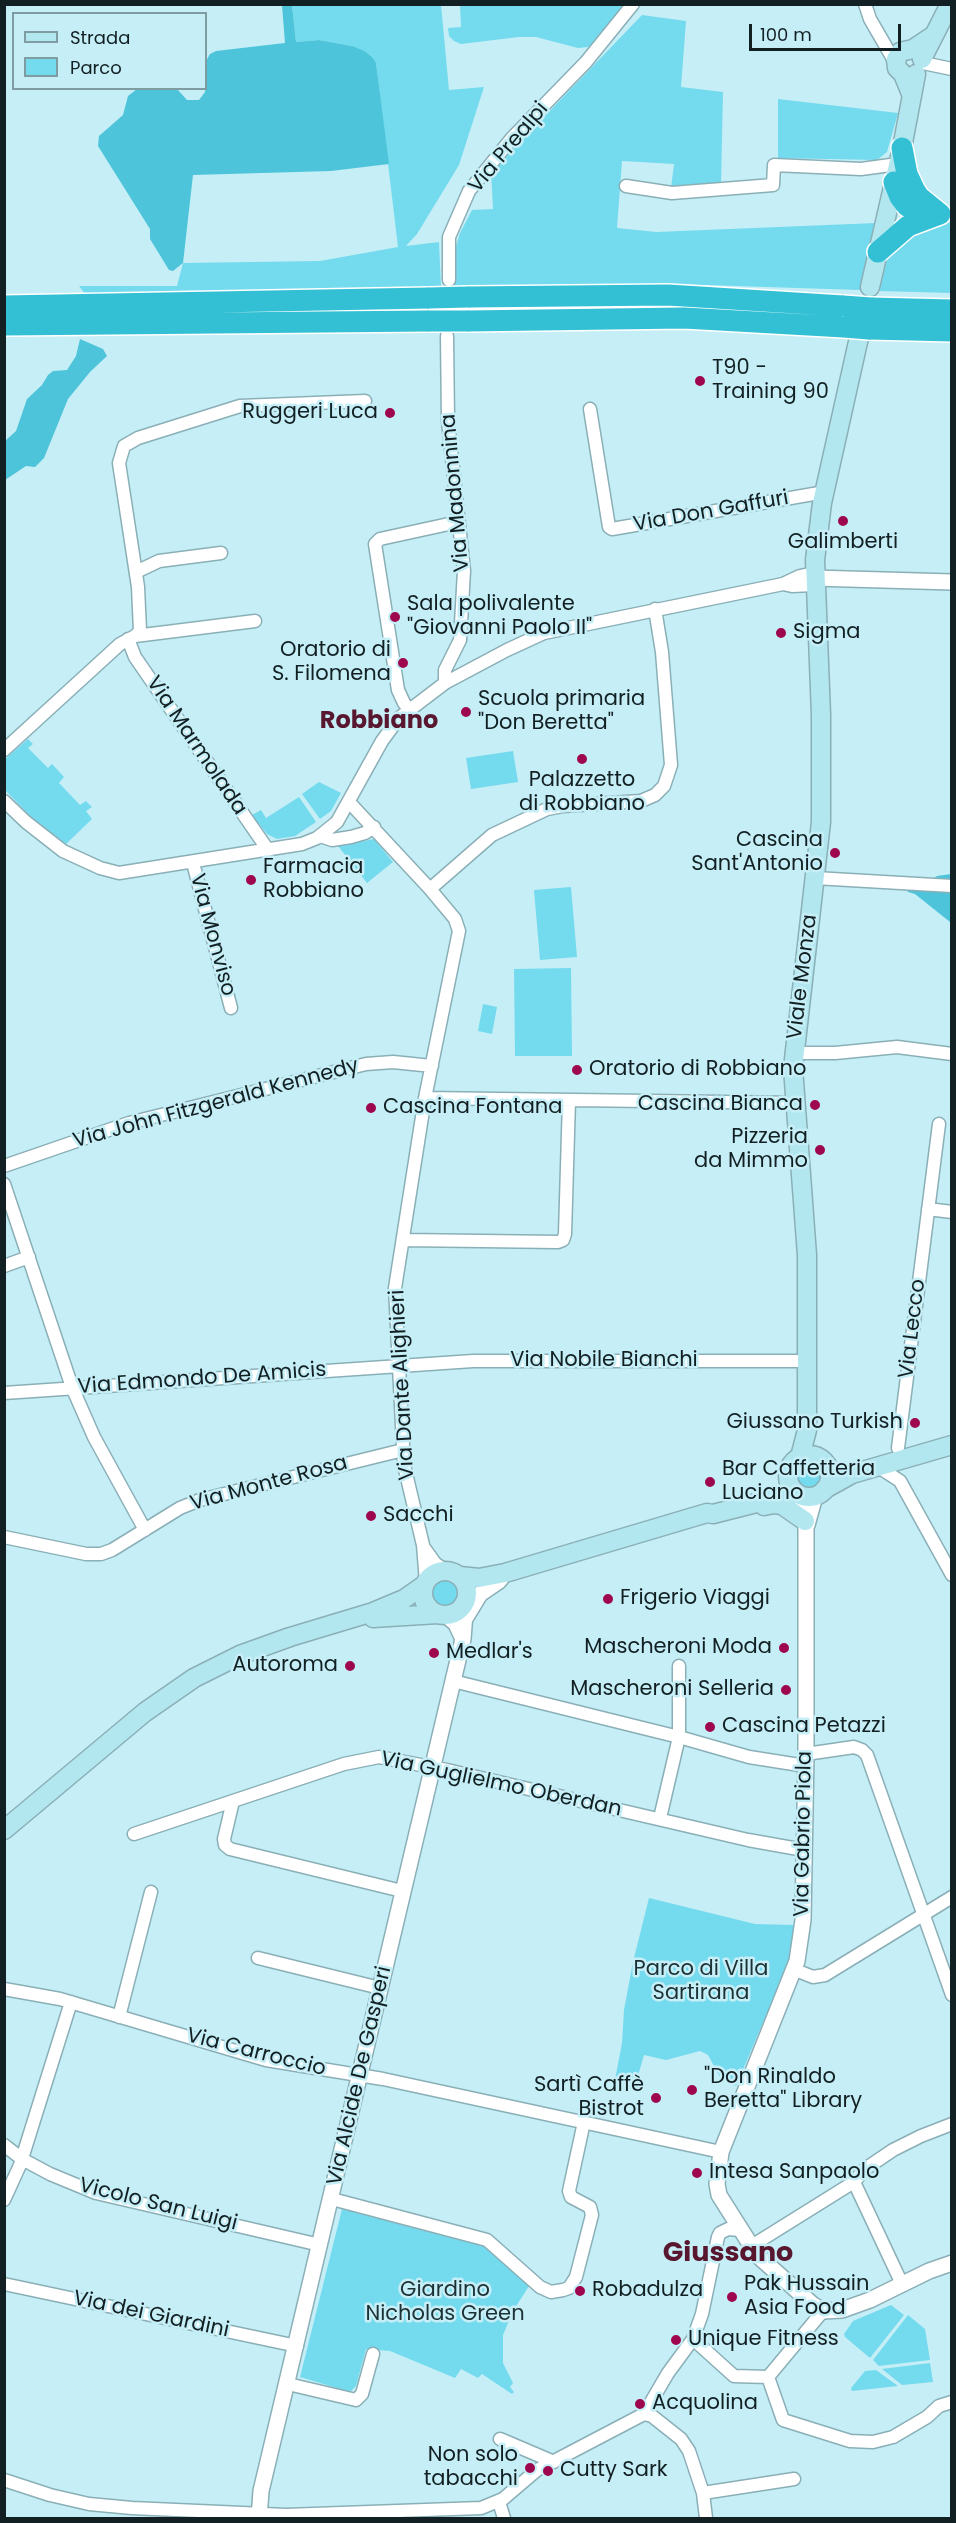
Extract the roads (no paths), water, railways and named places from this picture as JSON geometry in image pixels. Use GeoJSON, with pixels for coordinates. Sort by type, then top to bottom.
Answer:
{"type":"FeatureCollection","features":[{"type":"Feature","properties":{"kind":"highway"},"geometry":{"type":"LineString","coordinates":[[900,181],[903,202],[912,209],[946,215]]}},
{"type":"Feature","properties":{"kind":"highway"},"geometry":{"type":"LineString","coordinates":[[878,252],[908,226],[946,215]]}},
{"type":"Feature","properties":{"kind":"highway"},"geometry":{"type":"LineString","coordinates":[[4,306],[668,295],[860,315],[951,332]]}},
{"type":"Feature","properties":{"kind":"highway"},"geometry":{"type":"LineString","coordinates":[[4,326],[684,318],[860,315],[951,310]]}},
{"type":"Feature","properties":{"kind":"main road"},"geometry":{"type":"LineString","coordinates":[[912,63],[934,35],[950,4]]}},
{"type":"Feature","properties":{"kind":"main road","name":"Viale Monza"},"geometry":{"type":"LineString","coordinates":[[807,1461],[806,1241],[794,1053],[821,811],[821,715],[815,574],[818,526],[860,315],[900,181],[912,96],[912,63]]}},
{"type":"Feature","properties":{"kind":"main road"},"geometry":{"type":"LineString","coordinates":[[4,1830],[145,1712],[194,1678],[248,1652],[290,1637],[350,1621],[396,1603],[425,1584],[434,1574],[453,1573],[479,1578],[505,1573],[714,1512],[809,1493],[951,1433]]}},
{"type":"Feature","properties":{"kind":"main road"},"geometry":{"type":"LineString","coordinates":[[714,1512],[711,1509],[764,1492],[807,1461],[838,1463],[856,1461],[951,1445]]}},
{"type":"Feature","properties":{"kind":"main road"},"geometry":{"type":"LineString","coordinates":[[807,1461],[789,1483],[809,1493]]}},
{"type":"Feature","properties":{"kind":"main road"},"geometry":{"type":"LineString","coordinates":[[807,1461],[830,1474],[809,1493]]}},
{"type":"Feature","properties":{"kind":"main road"},"geometry":{"type":"LineString","coordinates":[[714,1512],[731,1514],[774,1504],[788,1508],[805,1524]]}},
{"type":"Feature","properties":{"kind":"main road"},"geometry":{"type":"LineString","coordinates":[[453,1573],[464,1581],[466,1605]]}},
{"type":"Feature","properties":{"kind":"main road"},"geometry":{"type":"LineString","coordinates":[[350,1621],[442,1615],[458,1611],[466,1605],[479,1584],[505,1573]]}},
{"type":"Feature","properties":{"kind":"main road"},"geometry":{"type":"LineString","coordinates":[[425,1584],[424,1599],[432,1611],[442,1615]]}},
{"type":"Feature","properties":{"kind":"street","name":"Via Prealpi"},"geometry":{"type":"LineString","coordinates":[[449,280],[449,237],[469,190],[512,138],[586,62],[633,4]]}},
{"type":"Feature","properties":{"kind":"street"},"geometry":{"type":"LineString","coordinates":[[865,4],[870,19],[883,39],[912,63],[950,68]]}},
{"type":"Feature","properties":{"kind":"street"},"geometry":{"type":"LineString","coordinates":[[626,186],[672,193],[773,185],[774,165],[861,169],[900,181]]}},
{"type":"Feature","properties":{"kind":"street","name":"Via Madonnina"},"geometry":{"type":"LineString","coordinates":[[445,683],[445,670],[460,640],[464,571],[448,421],[447,336]]}},
{"type":"Feature","properties":{"kind":"street"},"geometry":{"type":"LineString","coordinates":[[4,750],[131,637],[141,625],[136,572],[119,463],[121,450],[128,442],[240,405],[365,401]]}},
{"type":"Feature","properties":{"kind":"street","name":"Via Don Gaffuri"},"geometry":{"type":"LineString","coordinates":[[590,409],[609,527],[612,529],[825,492]]}},
{"type":"Feature","properties":{"kind":"street"},"geometry":{"type":"LineString","coordinates":[[410,709],[400,694],[394,670],[374,548],[377,541],[458,522]]}},
{"type":"Feature","properties":{"kind":"street"},"geometry":{"type":"LineString","coordinates":[[136,572],[159,561],[221,553]]}},
{"type":"Feature","properties":{"kind":"street"},"geometry":{"type":"LineString","coordinates":[[4,801],[45,838],[63,850],[100,868],[119,873],[132,873],[302,844],[320,836],[337,822],[382,741],[399,718],[445,683],[536,636],[783,584],[792,586],[815,574],[951,582]]}},
{"type":"Feature","properties":{"kind":"street"},"geometry":{"type":"LineString","coordinates":[[430,890],[492,835],[547,809],[641,801],[655,795],[664,786],[671,765],[662,652],[656,609]]}},
{"type":"Feature","properties":{"kind":"street"},"geometry":{"type":"LineString","coordinates":[[131,637],[255,621]]}},
{"type":"Feature","properties":{"kind":"street","name":"Via Marmolada"},"geometry":{"type":"LineString","coordinates":[[131,637],[135,657],[268,850]]}},
{"type":"Feature","properties":{"kind":"street","name":"Via Dante Alighieri"},"geometry":{"type":"LineString","coordinates":[[349,802],[455,919],[460,936],[425,1098],[395,1288],[405,1477],[423,1545],[429,1557],[453,1573]]}},
{"type":"Feature","properties":{"kind":"street"},"geometry":{"type":"LineString","coordinates":[[320,836],[332,840],[351,837],[365,833],[374,827]]}},
{"type":"Feature","properties":{"kind":"street","name":"Via Monviso"},"geometry":{"type":"LineString","coordinates":[[193,863],[231,1008]]}},
{"type":"Feature","properties":{"kind":"street"},"geometry":{"type":"LineString","coordinates":[[815,878],[951,886]]}},
{"type":"Feature","properties":{"kind":"street"},"geometry":{"type":"LineString","coordinates":[[794,1053],[835,1053],[897,1047],[951,1053]]}},
{"type":"Feature","properties":{"kind":"street","name":"Via John Fitzgerald Kennedy"},"geometry":{"type":"LineString","coordinates":[[4,1166],[129,1123],[366,1064],[393,1062],[432,1066]]}},
{"type":"Feature","properties":{"kind":"street"},"geometry":{"type":"LineString","coordinates":[[425,1098],[796,1103]]}},
{"type":"Feature","properties":{"kind":"street"},"geometry":{"type":"LineString","coordinates":[[404,1240],[558,1242],[562,1240],[565,1234],[569,1100]]}},
{"type":"Feature","properties":{"kind":"street","name":"Via Lecco"},"geometry":{"type":"LineString","coordinates":[[900,1481],[900,1454],[939,1124]]}},
{"type":"Feature","properties":{"kind":"street"},"geometry":{"type":"LineString","coordinates":[[4,1184],[72,1388],[94,1437],[146,1530]]}},
{"type":"Feature","properties":{"kind":"street"},"geometry":{"type":"LineString","coordinates":[[928,1209],[951,1212]]}},
{"type":"Feature","properties":{"kind":"street"},"geometry":{"type":"LineString","coordinates":[[4,1266],[29,1257]]}},
{"type":"Feature","properties":{"kind":"street","name":"Via Nobile Bianchi"},"geometry":{"type":"LineString","coordinates":[[400,1365],[473,1361],[808,1361]]}},
{"type":"Feature","properties":{"kind":"street","name":"Via Edmondo De Amicis"},"geometry":{"type":"LineString","coordinates":[[4,1393],[400,1365]]}},
{"type":"Feature","properties":{"kind":"street","name":"Via Monte Rosa"},"geometry":{"type":"LineString","coordinates":[[4,1537],[94,1555],[112,1550],[180,1508],[200,1500],[403,1450]]}},
{"type":"Feature","properties":{"kind":"street"},"geometry":{"type":"LineString","coordinates":[[877,1466],[900,1481],[951,1575]]}},
{"type":"Feature","properties":{"kind":"street","name":"Via Gabrio Piola"},"geometry":{"type":"LineString","coordinates":[[795,1974],[803,1920],[806,1760],[805,1524],[809,1493]]}},
{"type":"Feature","properties":{"kind":"street","name":"Via Dante Alighieri"},"geometry":{"type":"LineString","coordinates":[[423,1545],[425,1584]]}},
{"type":"Feature","properties":{"kind":"street"},"geometry":{"type":"LineString","coordinates":[[466,1605],[499,1581],[505,1573]]}},
{"type":"Feature","properties":{"kind":"street","name":"Via Alcide De Gasperi"},"geometry":{"type":"LineString","coordinates":[[260,2516],[261,2492],[463,1639],[466,1605]]}},
{"type":"Feature","properties":{"kind":"street"},"geometry":{"type":"LineString","coordinates":[[442,1615],[456,1624],[463,1639]]}},
{"type":"Feature","properties":{"kind":"street"},"geometry":{"type":"LineString","coordinates":[[660,1818],[679,1737],[679,1666]]}},
{"type":"Feature","properties":{"kind":"street"},"geometry":{"type":"LineString","coordinates":[[453,1681],[679,1737],[749,1757],[806,1760],[843,1747],[859,1748],[867,1755],[951,1995]]}},
{"type":"Feature","properties":{"kind":"street","name":"Via Guglielmo Oberdan"},"geometry":{"type":"LineString","coordinates":[[134,1834],[363,1759],[389,1757],[804,1850]]}},
{"type":"Feature","properties":{"kind":"street"},"geometry":{"type":"LineString","coordinates":[[233,1801],[224,1839],[225,1845],[230,1849],[402,1891]]}},
{"type":"Feature","properties":{"kind":"street"},"geometry":{"type":"LineString","coordinates":[[119,2017],[151,1892]]}},
{"type":"Feature","properties":{"kind":"street"},"geometry":{"type":"LineString","coordinates":[[951,1897],[825,1975],[813,1977],[795,1974],[721,2152],[718,2178],[722,2195],[734,2220],[763,2262],[823,2311],[843,2310],[951,2263]]}},
{"type":"Feature","properties":{"kind":"street"},"geometry":{"type":"LineString","coordinates":[[258,1958],[380,1988]]}},
{"type":"Feature","properties":{"kind":"street","name":"Via Carroccio"},"geometry":{"type":"LineString","coordinates":[[4,1989],[41,1994],[71,2002],[266,2060],[383,2079],[721,2152]]}},
{"type":"Feature","properties":{"kind":"street"},"geometry":{"type":"LineString","coordinates":[[4,2200],[22,2159],[71,2002]]}},
{"type":"Feature","properties":{"kind":"street"},"geometry":{"type":"LineString","coordinates":[[332,2199],[487,2240],[495,2244],[534,2283],[551,2292],[563,2290],[573,2283],[583,2255],[592,2210],[587,2204],[571,2197],[569,2191],[584,2122]]}},
{"type":"Feature","properties":{"kind":"street"},"geometry":{"type":"LineString","coordinates":[[753,2245],[854,2182],[872,2163],[921,2136],[951,2124]]}},
{"type":"Feature","properties":{"kind":"street","name":"Vicolo San Luigi"},"geometry":{"type":"LineString","coordinates":[[4,2145],[22,2159],[50,2174],[96,2193],[320,2244]]}},
{"type":"Feature","properties":{"kind":"street"},"geometry":{"type":"LineString","coordinates":[[854,2182],[902,2284]]}},
{"type":"Feature","properties":{"kind":"street"},"geometry":{"type":"LineString","coordinates":[[4,2480],[50,2495],[100,2505],[260,2516],[437,2508],[470,2509],[499,2502],[526,2477],[644,2414],[668,2373],[693,2339],[702,2314],[716,2241],[720,2233],[734,2220]]}},
{"type":"Feature","properties":{"kind":"street"},"geometry":{"type":"LineString","coordinates":[[734,2220],[763,2262]]}},
{"type":"Feature","properties":{"kind":"street","name":"Via dei Giardini"},"geometry":{"type":"LineString","coordinates":[[4,2284],[297,2346]]}},
{"type":"Feature","properties":{"kind":"street"},"geometry":{"type":"LineString","coordinates":[[768,2377],[823,2311]]}},
{"type":"Feature","properties":{"kind":"street"},"geometry":{"type":"LineString","coordinates":[[693,2339],[734,2376],[768,2377]]}},
{"type":"Feature","properties":{"kind":"street"},"geometry":{"type":"LineString","coordinates":[[288,2384],[356,2400],[362,2394],[373,2354]]}},
{"type":"Feature","properties":{"kind":"street"},"geometry":{"type":"LineString","coordinates":[[768,2377],[783,2420],[850,2441],[873,2442],[893,2437],[927,2417],[939,2406],[951,2402]]}},
{"type":"Feature","properties":{"kind":"street"},"geometry":{"type":"LineString","coordinates":[[644,2414],[652,2416],[681,2439],[691,2458],[703,2493],[706,2518]]}},
{"type":"Feature","properties":{"kind":"street"},"geometry":{"type":"LineString","coordinates":[[500,2439],[554,2462]]}},
{"type":"Feature","properties":{"kind":"street"},"geometry":{"type":"LineString","coordinates":[[703,2493],[794,2479]]}},
{"type":"Feature","properties":{"kind":"street"},"geometry":{"type":"LineString","coordinates":[[499,2502],[504,2518]]}},
{"type":"Feature","properties":{"kind":"place","name":"T90 - Training 90"},"geometry":{"type":"Point","coordinates":[700,381]}},
{"type":"Feature","properties":{"kind":"place","name":"Ruggeri Luca"},"geometry":{"type":"Point","coordinates":[390,413]}},
{"type":"Feature","properties":{"kind":"place","name":"Galimberti"},"geometry":{"type":"Point","coordinates":[843,521]}},
{"type":"Feature","properties":{"kind":"place","name":"Sala polivalente \"Giovanni Paolo II\""},"geometry":{"type":"Point","coordinates":[395,617]}},
{"type":"Feature","properties":{"kind":"place","name":"Sigma"},"geometry":{"type":"Point","coordinates":[781,633]}},
{"type":"Feature","properties":{"kind":"place","name":"Oratorio di S. Filomena"},"geometry":{"type":"Point","coordinates":[403,663]}},
{"type":"Feature","properties":{"kind":"place","name":"Scuola primaria \"Don Beretta\""},"geometry":{"type":"Point","coordinates":[466,712]}},
{"type":"Feature","properties":{"kind":"place","name":"Palazzetto di Robbiano"},"geometry":{"type":"Point","coordinates":[582,759]}},
{"type":"Feature","properties":{"kind":"place","name":"Cascina Sant'Antonio"},"geometry":{"type":"Point","coordinates":[835,853]}},
{"type":"Feature","properties":{"kind":"place","name":"Farmacia Robbiano"},"geometry":{"type":"Point","coordinates":[251,880]}},
{"type":"Feature","properties":{"kind":"place","name":"Oratorio di Robbiano"},"geometry":{"type":"Point","coordinates":[577,1070]}},
{"type":"Feature","properties":{"kind":"place","name":"Cascina Bianca"},"geometry":{"type":"Point","coordinates":[815,1105]}},
{"type":"Feature","properties":{"kind":"place","name":"Cascina Fontana"},"geometry":{"type":"Point","coordinates":[371,1108]}},
{"type":"Feature","properties":{"kind":"place","name":"Pizzeria da Mimmo"},"geometry":{"type":"Point","coordinates":[820,1150]}},
{"type":"Feature","properties":{"kind":"place","name":"Giussano Turkish"},"geometry":{"type":"Point","coordinates":[915,1423]}},
{"type":"Feature","properties":{"kind":"place","name":"Bar Caffetteria Luciano"},"geometry":{"type":"Point","coordinates":[710,1482]}},
{"type":"Feature","properties":{"kind":"place","name":"Sacchi"},"geometry":{"type":"Point","coordinates":[371,1516]}},
{"type":"Feature","properties":{"kind":"place","name":"Frigerio Viaggi"},"geometry":{"type":"Point","coordinates":[608,1599]}},
{"type":"Feature","properties":{"kind":"place","name":"Mascheroni Moda"},"geometry":{"type":"Point","coordinates":[784,1648]}},
{"type":"Feature","properties":{"kind":"place","name":"Medlar's"},"geometry":{"type":"Point","coordinates":[434,1653]}},
{"type":"Feature","properties":{"kind":"place","name":"Autoroma"},"geometry":{"type":"Point","coordinates":[350,1666]}},
{"type":"Feature","properties":{"kind":"place","name":"Mascheroni Selleria"},"geometry":{"type":"Point","coordinates":[786,1690]}},
{"type":"Feature","properties":{"kind":"place","name":"Cascina Petazzi"},"geometry":{"type":"Point","coordinates":[710,1727]}},
{"type":"Feature","properties":{"kind":"place","name":"\"Don Rinaldo Beretta\" Library"},"geometry":{"type":"Point","coordinates":[692,2090]}},
{"type":"Feature","properties":{"kind":"place","name":"Sartì Caffè Bistrot"},"geometry":{"type":"Point","coordinates":[656,2098]}},
{"type":"Feature","properties":{"kind":"place","name":"Intesa Sanpaolo"},"geometry":{"type":"Point","coordinates":[697,2173]}},
{"type":"Feature","properties":{"kind":"place","name":"Robadulza"},"geometry":{"type":"Point","coordinates":[580,2291]}},
{"type":"Feature","properties":{"kind":"place","name":"Pak Hussain Asia Food"},"geometry":{"type":"Point","coordinates":[732,2297]}},
{"type":"Feature","properties":{"kind":"place","name":"Unique Fitness"},"geometry":{"type":"Point","coordinates":[676,2340]}},
{"type":"Feature","properties":{"kind":"place","name":"Acquolina"},"geometry":{"type":"Point","coordinates":[640,2404]}},
{"type":"Feature","properties":{"kind":"place","name":"Non solo tabacchi"},"geometry":{"type":"Point","coordinates":[530,2468]}},
{"type":"Feature","properties":{"kind":"place","name":"Cutty Sark"},"geometry":{"type":"Point","coordinates":[548,2471]}},
{"type":"Feature","properties":{"kind":"district","name":"Robbiano"},"geometry":{"type":"Point","coordinates":[379,722]}},
{"type":"Feature","properties":{"kind":"district","name":"Giussano"},"geometry":{"type":"Point","coordinates":[728,2254]}},
{"type":"Feature","properties":{"kind":"park label","name":"Parco di Villa Sartirana"},"geometry":{"type":"Point","coordinates":[701,1982]}},
{"type":"Feature","properties":{"kind":"park label","name":"Giardino Nicholas Green"},"geometry":{"type":"Point","coordinates":[445,2303]}}]}
